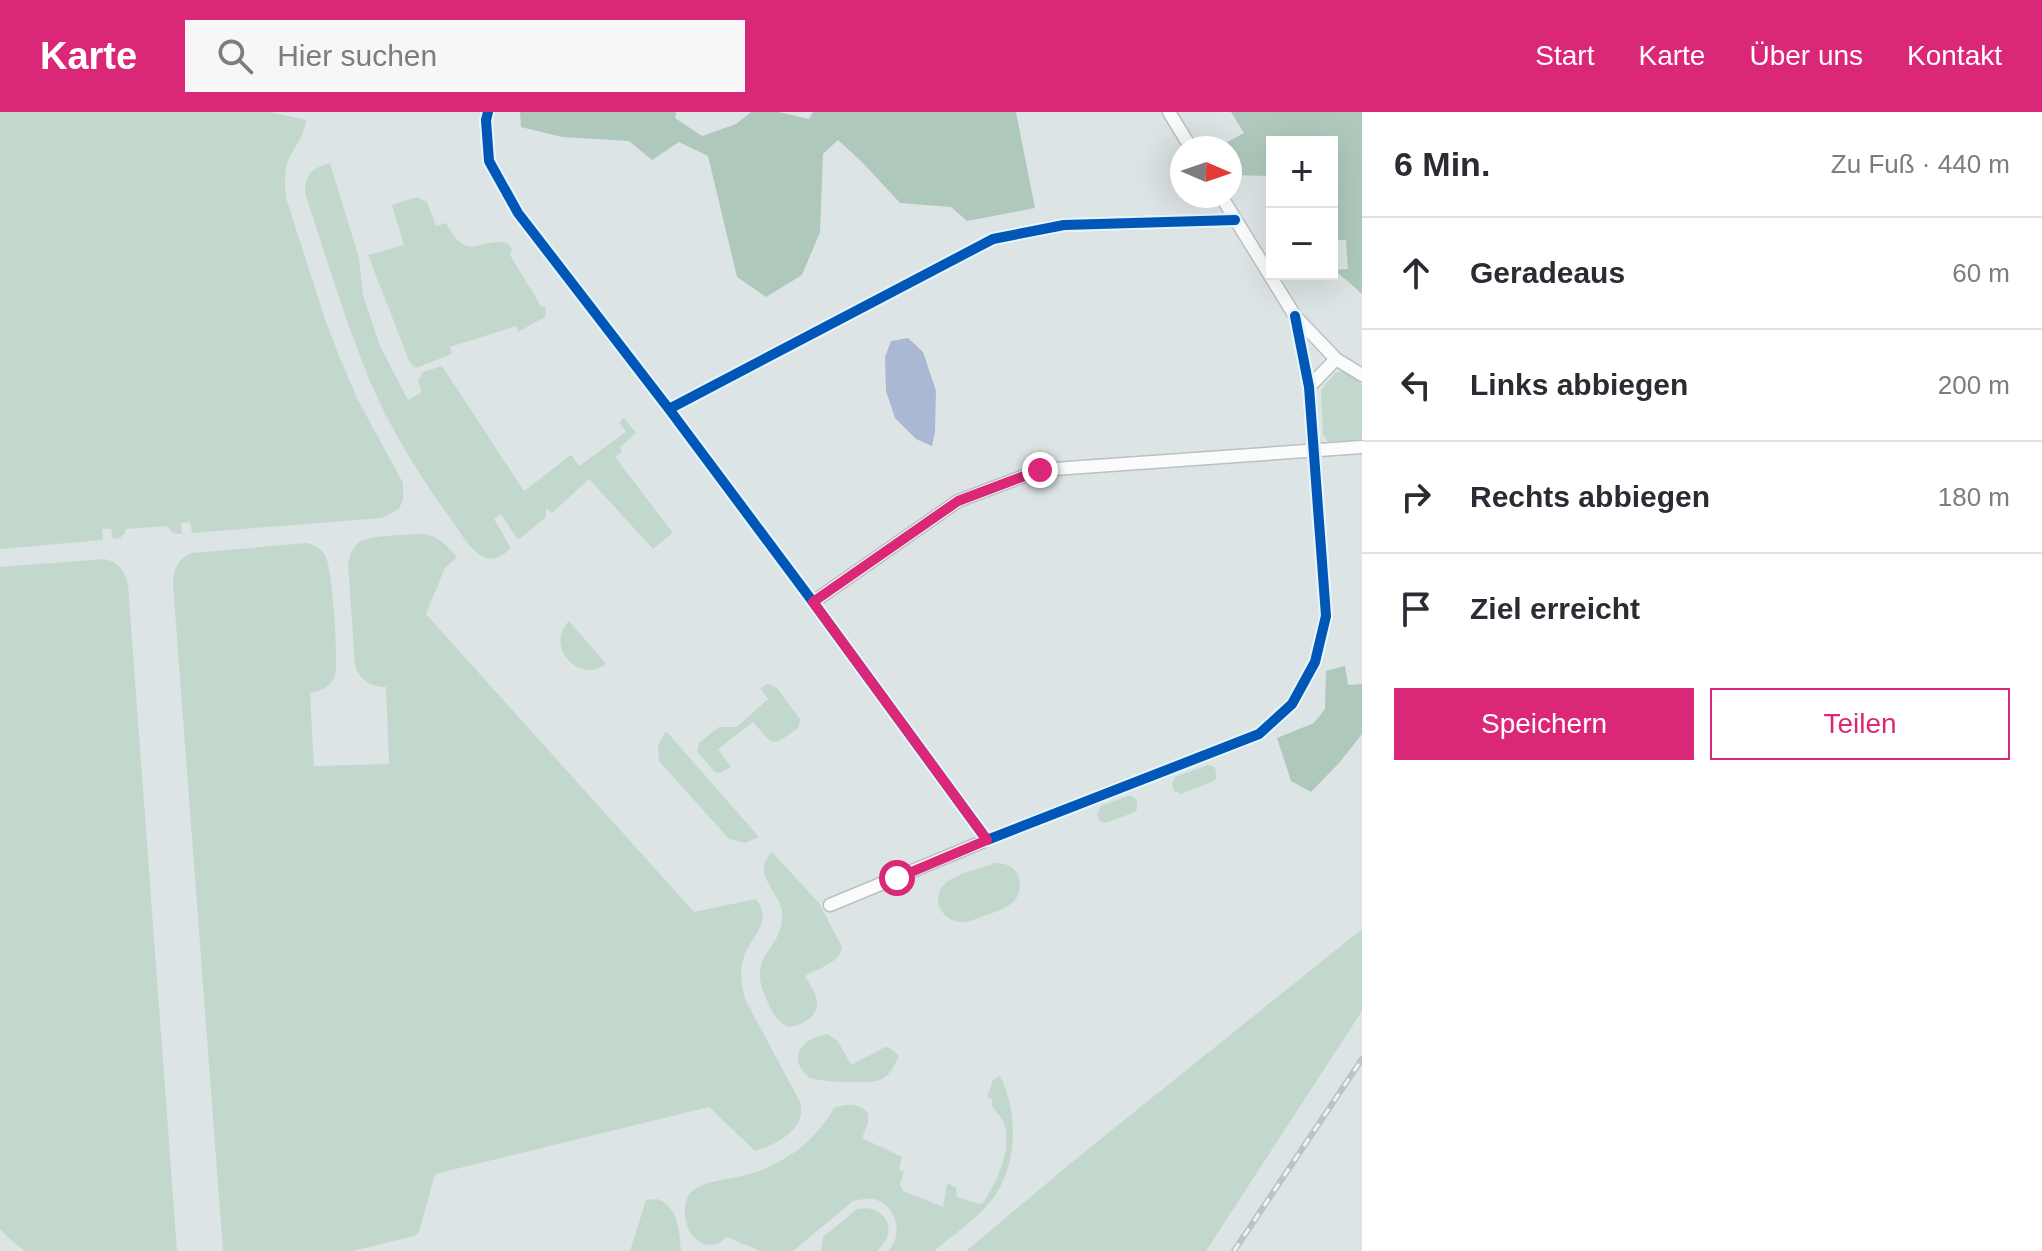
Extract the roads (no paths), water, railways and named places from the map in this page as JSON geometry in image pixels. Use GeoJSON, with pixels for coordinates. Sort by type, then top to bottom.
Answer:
{"type":"FeatureCollection","features":[{"type":"Feature","properties":{"kind":"street"},"geometry":{"type":"LineString","coordinates":[[488,112],[489,161],[518,213],[669,409],[987,840]]}},
{"type":"Feature","properties":{"kind":"street"},"geometry":{"type":"LineString","coordinates":[[1169,112],[1184,136]]}},
{"type":"Feature","properties":{"kind":"street"},"geometry":{"type":"LineString","coordinates":[[1228,208],[1295,316],[1336,359],[1362,375]]}},
{"type":"Feature","properties":{"kind":"street"},"geometry":{"type":"LineString","coordinates":[[669,409],[993,239],[1064,225],[1235,220]]}},
{"type":"Feature","properties":{"kind":"street"},"geometry":{"type":"LineString","coordinates":[[830,905],[1259,734],[1292,704],[1315,662],[1326,616],[1309,387],[1295,316]]}},
{"type":"Feature","properties":{"kind":"street"},"geometry":{"type":"LineString","coordinates":[[1309,387],[1336,359]]}},
{"type":"Feature","properties":{"kind":"street"},"geometry":{"type":"LineString","coordinates":[[813,602],[958,501],[1040,470],[1362,447]]}},
{"type":"Feature","properties":{"kind":"water"},"geometry":{"type":"Polygon","coordinates":[[[908,338],[923,352],[936,391],[932,446],[916,439],[895,418],[886,391],[885,357],[891,341],[908,338]]]}},
{"type":"Feature","properties":{"kind":"railway"},"geometry":{"type":"LineString","coordinates":[[1234,1251],[1362,1059]]}}]}
